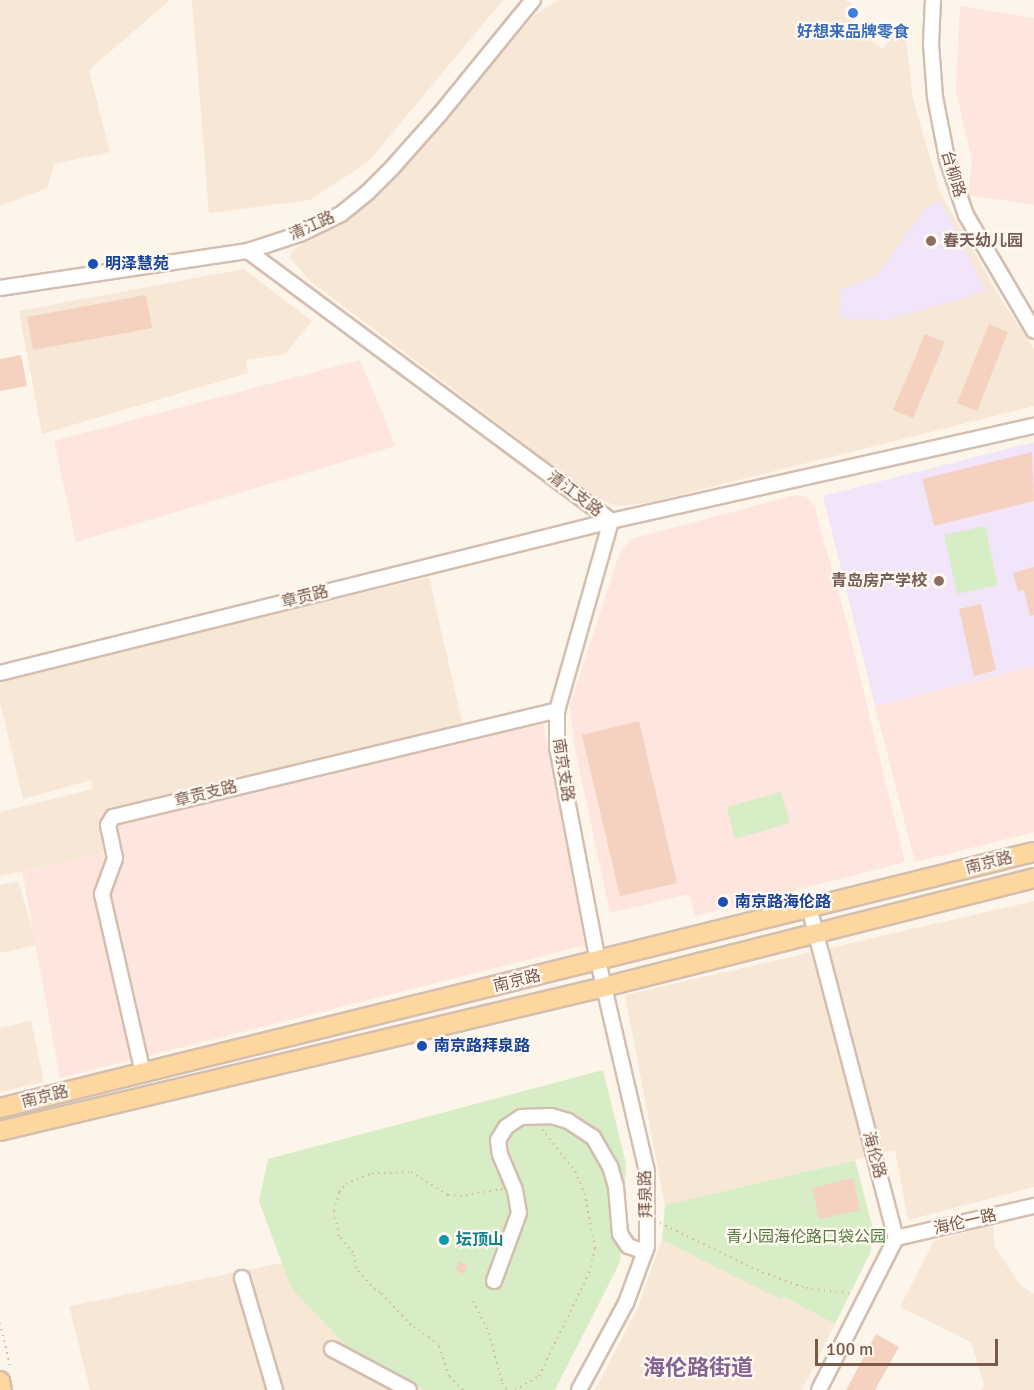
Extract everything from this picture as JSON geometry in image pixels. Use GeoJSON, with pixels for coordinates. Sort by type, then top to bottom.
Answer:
{"type":"FeatureCollection","features":[{"type":"Feature","properties":{"kind":"main road","name":"南京路"},"geometry":{"type":"LineString","coordinates":[[0,1108],[1034,852]]}},
{"type":"Feature","properties":{"kind":"main road","name":"南京路"},"geometry":{"type":"LineString","coordinates":[[0,1131],[604,987],[1034,878]]}},
{"type":"Feature","properties":{"kind":"street","name":"清江路"},"geometry":{"type":"LineString","coordinates":[[0,288],[248,251],[300,234],[331,219],[368,193],[440,114],[533,0]]}},
{"type":"Feature","properties":{"kind":"street","name":"台柳路"},"geometry":{"type":"LineString","coordinates":[[933,0],[931,44],[935,97],[947,159],[966,215],[1034,331]]}},
{"type":"Feature","properties":{"kind":"street","name":"清江支路"},"geometry":{"type":"LineString","coordinates":[[248,251],[611,521],[1034,426]]}},
{"type":"Feature","properties":{"kind":"street","name":"章贡路"},"geometry":{"type":"LineString","coordinates":[[0,673],[611,521]]}},
{"type":"Feature","properties":{"kind":"street","name":"南京支路"},"geometry":{"type":"LineString","coordinates":[[604,987],[556,747],[556,710],[611,521]]}},
{"type":"Feature","properties":{"kind":"street","name":"章贡支路"},"geometry":{"type":"LineString","coordinates":[[143,1073],[102,894],[115,858],[108,825],[113,817],[556,710]]}},
{"type":"Feature","properties":{"kind":"street","name":"海伦路"},"geometry":{"type":"LineString","coordinates":[[809,907],[896,1239]]}},
{"type":"Feature","properties":{"kind":"street","name":"拜泉路"},"geometry":{"type":"LineString","coordinates":[[579,1390],[626,1303],[645,1252],[647,1172],[604,987]]}},
{"type":"Feature","properties":{"kind":"street"},"geometry":{"type":"LineString","coordinates":[[494,1281],[519,1213],[518,1200],[500,1155],[498,1140],[501,1133],[514,1120],[531,1115],[568,1121],[593,1137],[610,1166],[616,1187],[620,1234],[628,1246],[645,1252]]}},
{"type":"Feature","properties":{"kind":"street","name":"海伦一路"},"geometry":{"type":"LineString","coordinates":[[896,1239],[1034,1206]]}},
{"type":"Feature","properties":{"kind":"street"},"geometry":{"type":"LineString","coordinates":[[819,1390],[896,1239]]}},
{"type":"Feature","properties":{"kind":"street"},"geometry":{"type":"LineString","coordinates":[[242,1278],[275,1390]]}},
{"type":"Feature","properties":{"kind":"street"},"geometry":{"type":"LineString","coordinates":[[332,1349],[409,1390]]}},
{"type":"Feature","properties":{"kind":"path"},"geometry":{"type":"LineString","coordinates":[[515,1390],[539,1377],[589,1273],[595,1248],[585,1195],[576,1173],[531,1115]]}},
{"type":"Feature","properties":{"kind":"path"},"geometry":{"type":"LineString","coordinates":[[463,1390],[449,1376],[439,1345],[411,1325],[356,1268],[353,1253],[339,1236],[334,1211],[339,1192],[362,1175],[411,1172],[448,1195],[460,1196],[502,1189],[518,1200]]}},
{"type":"Feature","properties":{"kind":"path"},"geometry":{"type":"LineString","coordinates":[[647,1217],[757,1270],[806,1288],[867,1296]]}},
{"type":"Feature","properties":{"kind":"path"},"geometry":{"type":"LineString","coordinates":[[473,1301],[489,1333],[502,1383],[507,1390]]}},
{"type":"Feature","properties":{"kind":"path"},"geometry":{"type":"LineString","coordinates":[[0,1323],[5,1383]]}},
{"type":"Feature","properties":{"kind":"shaded area"},"geometry":{"type":"Polygon","coordinates":[[[0,0],[170,0],[89,70],[110,152],[54,164],[47,188],[0,206],[0,0]]]}},
{"type":"Feature","properties":{"kind":"shaded area"},"geometry":{"type":"Polygon","coordinates":[[[192,0],[503,0],[368,162],[310,200],[209,213],[192,0]]]}},
{"type":"Feature","properties":{"kind":"shaded area"},"geometry":{"type":"Polygon","coordinates":[[[558,0],[845,0],[861,10],[850,27],[883,49],[894,32],[906,40],[913,99],[940,192],[1002,301],[1034,349],[1034,406],[647,503],[616,506],[594,496],[309,280],[290,258],[293,250],[384,190],[535,15],[558,0]]]}},
{"type":"Feature","properties":{"kind":"shaded area"},"geometry":{"type":"Polygon","coordinates":[[[960,6],[1034,18],[1034,205],[968,195],[972,160],[956,92],[960,6]]]}},
{"type":"Feature","properties":{"kind":"shaded area","name":"春天幼儿园"},"geometry":{"type":"Polygon","coordinates":[[[940,200],[986,291],[888,320],[841,319],[839,290],[877,275],[926,207],[940,200]]]}},
{"type":"Feature","properties":{"kind":"shaded area"},"geometry":{"type":"Polygon","coordinates":[[[244,269],[312,321],[285,354],[246,360],[248,373],[42,434],[19,311],[244,269]]]}},
{"type":"Feature","properties":{"kind":"shaded area"},"geometry":{"type":"Polygon","coordinates":[[[360,360],[396,446],[76,542],[54,441],[360,360]]]}},
{"type":"Feature","properties":{"kind":"shaded area","name":"青岛房产学校"},"geometry":{"type":"Polygon","coordinates":[[[1034,442],[1034,666],[875,706],[823,496],[1034,442]]]}},
{"type":"Feature","properties":{"kind":"shaded area"},"geometry":{"type":"Polygon","coordinates":[[[796,495],[807,497],[814,505],[848,627],[905,862],[695,916],[689,894],[610,913],[574,744],[570,706],[620,552],[631,539],[796,495]]]}},
{"type":"Feature","properties":{"kind":"shaded area"},"geometry":{"type":"Polygon","coordinates":[[[429,577],[463,726],[97,813],[103,854],[0,876],[0,812],[93,789],[91,780],[23,799],[0,702],[0,680],[429,577]]]}},
{"type":"Feature","properties":{"kind":"shaded area"},"geometry":{"type":"Polygon","coordinates":[[[1034,666],[1034,832],[915,862],[875,706],[1034,666]]]}},
{"type":"Feature","properties":{"kind":"shaded area"},"geometry":{"type":"Polygon","coordinates":[[[540,708],[586,945],[60,1078],[22,871],[103,854],[97,813],[540,708]]]}},
{"type":"Feature","properties":{"kind":"shaded area"},"geometry":{"type":"Polygon","coordinates":[[[18,881],[37,945],[0,953],[0,885],[18,881]]]}},
{"type":"Feature","properties":{"kind":"shaded area"},"geometry":{"type":"Polygon","coordinates":[[[1034,901],[1034,1187],[908,1220],[895,1150],[665,1205],[625,995],[1034,901]]]}},
{"type":"Feature","properties":{"kind":"shaded area"},"geometry":{"type":"Polygon","coordinates":[[[31,1021],[44,1082],[0,1092],[0,1028],[31,1021]]]}},
{"type":"Feature","properties":{"kind":"shaded area"},"geometry":{"type":"Polygon","coordinates":[[[994,1224],[994,1246],[1021,1286],[1034,1294],[1034,1390],[981,1390],[984,1384],[971,1342],[900,1307],[934,1241],[994,1224]]]}},
{"type":"Feature","properties":{"kind":"shaded area"},"geometry":{"type":"Polygon","coordinates":[[[662,1240],[780,1298],[782,1295],[835,1324],[802,1390],[595,1390],[637,1309],[662,1240]]]}},
{"type":"Feature","properties":{"kind":"shaded area"},"geometry":{"type":"Polygon","coordinates":[[[282,1263],[291,1288],[352,1352],[425,1390],[90,1390],[69,1306],[282,1263]]]}},
{"type":"Feature","properties":{"kind":"green space"},"geometry":{"type":"Polygon","coordinates":[[[985,526],[998,585],[957,594],[944,535],[985,526]]]}},
{"type":"Feature","properties":{"kind":"green space"},"geometry":{"type":"Polygon","coordinates":[[[781,792],[790,823],[735,839],[727,807],[781,792]]]}},
{"type":"Feature","properties":{"kind":"green space"},"geometry":{"type":"Polygon","coordinates":[[[603,1070],[626,1164],[620,1262],[555,1390],[425,1390],[352,1352],[291,1288],[259,1201],[268,1159],[603,1070]]]}},
{"type":"Feature","properties":{"kind":"green space","name":"青小园海伦路口袋公园"},"geometry":{"type":"Polygon","coordinates":[[[855,1160],[873,1229],[871,1251],[835,1324],[783,1296],[780,1299],[662,1240],[665,1205],[855,1160]]]}},
{"type":"Feature","properties":{"kind":"building"},"geometry":{"type":"Polygon","coordinates":[[[146,295],[152,328],[33,350],[27,317],[146,295]]]}},
{"type":"Feature","properties":{"kind":"building"},"geometry":{"type":"Polygon","coordinates":[[[989,324],[1008,332],[977,411],[957,403],[989,324]]]}},
{"type":"Feature","properties":{"kind":"building"},"geometry":{"type":"Polygon","coordinates":[[[925,334],[945,342],[913,418],[893,410],[925,334]]]}},
{"type":"Feature","properties":{"kind":"building"},"geometry":{"type":"Polygon","coordinates":[[[21,355],[27,386],[0,391],[0,359],[21,355]]]}},
{"type":"Feature","properties":{"kind":"building"},"geometry":{"type":"Polygon","coordinates":[[[1032,452],[1034,501],[934,526],[922,479],[1032,452]]]}},
{"type":"Feature","properties":{"kind":"building"},"geometry":{"type":"Polygon","coordinates":[[[1034,567],[1034,615],[1030,616],[1024,590],[1018,591],[1013,573],[1034,567]]]}},
{"type":"Feature","properties":{"kind":"building"},"geometry":{"type":"Polygon","coordinates":[[[981,604],[996,670],[974,676],[959,609],[981,604]]]}},
{"type":"Feature","properties":{"kind":"building"},"geometry":{"type":"Polygon","coordinates":[[[639,721],[677,883],[620,896],[582,735],[639,721]]]}},
{"type":"Feature","properties":{"kind":"building"},"geometry":{"type":"Polygon","coordinates":[[[853,1178],[860,1210],[819,1219],[812,1188],[853,1178]]]}},
{"type":"Feature","properties":{"kind":"building"},"geometry":{"type":"Polygon","coordinates":[[[460,1261],[468,1266],[463,1274],[455,1270],[460,1261]]]}},
{"type":"Feature","properties":{"kind":"building"},"geometry":{"type":"Polygon","coordinates":[[[876,1334],[899,1347],[875,1390],[846,1390],[876,1334]]]}},
{"type":"Feature","properties":{"kind":"place","name":"好想来品牌零食"},"geometry":{"type":"Point","coordinates":[853,13]}},
{"type":"Feature","properties":{"kind":"place","name":"春天幼儿园"},"geometry":{"type":"Point","coordinates":[931,241]}},
{"type":"Feature","properties":{"kind":"place","name":"明泽慧苑"},"geometry":{"type":"Point","coordinates":[93,264]}},
{"type":"Feature","properties":{"kind":"place","name":"青岛房产学校"},"geometry":{"type":"Point","coordinates":[939,581]}},
{"type":"Feature","properties":{"kind":"place","name":"南京路海伦路"},"geometry":{"type":"Point","coordinates":[723,902]}},
{"type":"Feature","properties":{"kind":"place","name":"南京路拜泉路"},"geometry":{"type":"Point","coordinates":[422,1046]}},
{"type":"Feature","properties":{"kind":"place","name":"坛顶山"},"geometry":{"type":"Point","coordinates":[444,1240]}},
{"type":"Feature","properties":{"kind":"district","name":"海伦路街道"},"geometry":{"type":"Point","coordinates":[698,1368]}}]}
